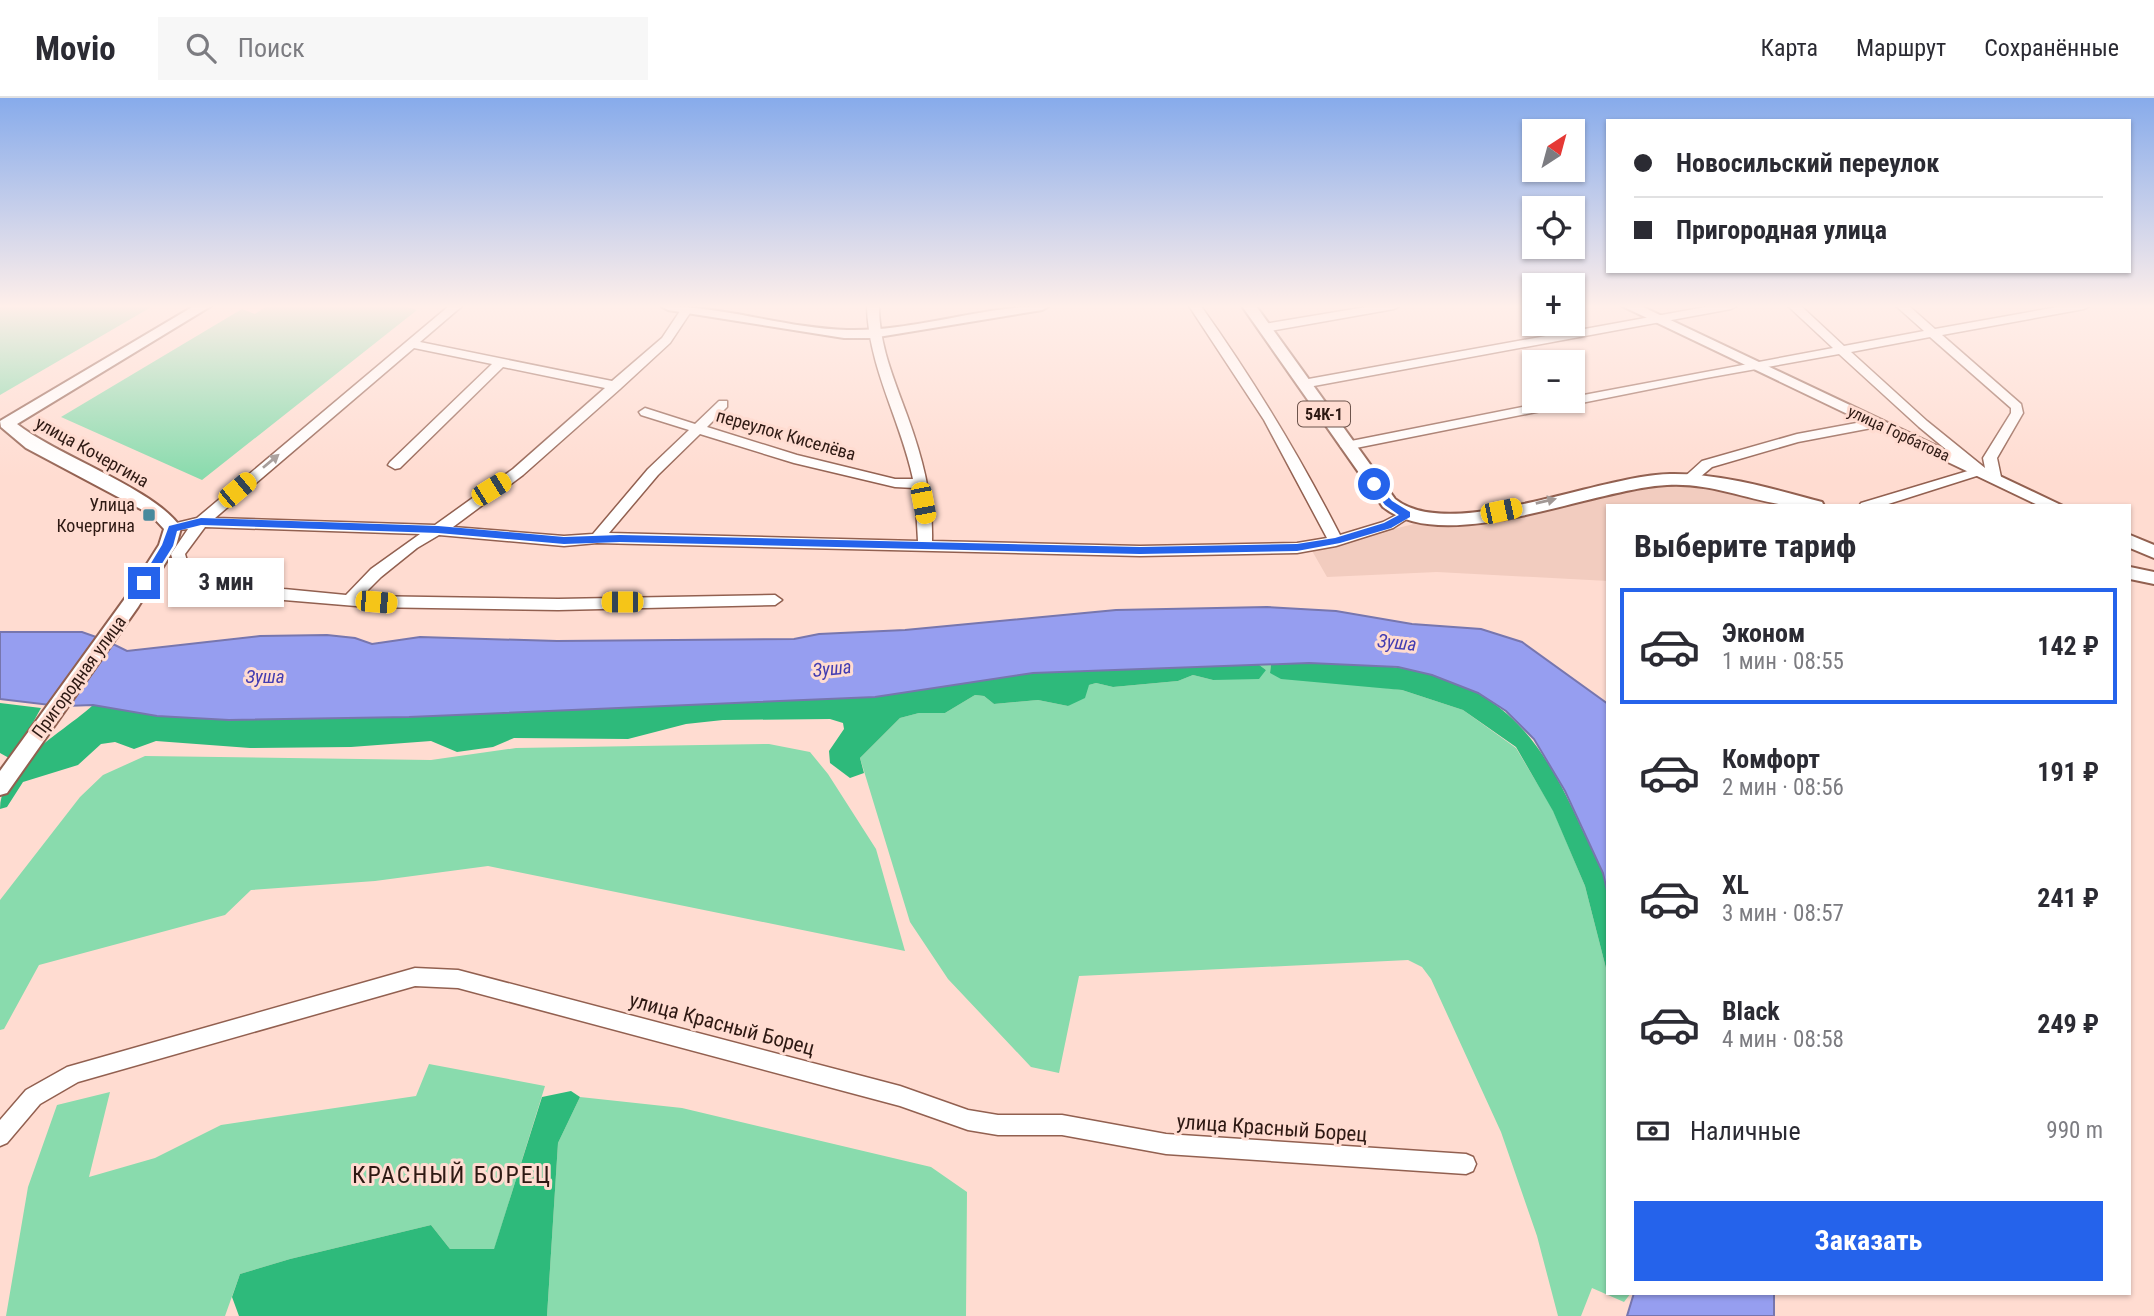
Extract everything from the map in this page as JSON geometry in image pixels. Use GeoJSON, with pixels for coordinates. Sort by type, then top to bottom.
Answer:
{"type":"FeatureCollection","features":[{"type":"Feature","properties":{"kind":"main road","name":"улица Кочергина"},"geometry":{"type":"LineString","coordinates":[[106,363],[3,423],[32,444],[156,510],[173,528]]}},
{"type":"Feature","properties":{"kind":"main road","name":"54К-1"},"geometry":{"type":"LineString","coordinates":[[1288,363],[1388,503],[1406,515]]}},
{"type":"Feature","properties":{"kind":"main road","name":"улица Горбатова"},"geometry":{"type":"LineString","coordinates":[[1751,363],[2051,504]]}},
{"type":"Feature","properties":{"kind":"main road"},"geometry":{"type":"LineString","coordinates":[[1406,515],[1451,520],[1639,481],[1688,480],[1806,504]]}},
{"type":"Feature","properties":{"kind":"main road","name":"Пригородная улица"},"geometry":{"type":"LineString","coordinates":[[0,787],[132,603],[167,546],[173,528]]}},
{"type":"Feature","properties":{"kind":"main road"},"geometry":{"type":"LineString","coordinates":[[2131,541],[2154,552]]}},
{"type":"Feature","properties":{"kind":"main road"},"geometry":{"type":"LineString","coordinates":[[2131,573],[2154,578]]}},
{"type":"Feature","properties":{"kind":"street"},"geometry":{"type":"LineString","coordinates":[[389,363],[201,522],[178,554],[180,564],[187,571],[258,593],[403,604],[775,600]]}},
{"type":"Feature","properties":{"kind":"street"},"geometry":{"type":"LineString","coordinates":[[395,465],[500,363],[616,386]]}},
{"type":"Feature","properties":{"kind":"street"},"geometry":{"type":"LineString","coordinates":[[349,600],[376,573],[518,472],[641,363]]}},
{"type":"Feature","properties":{"kind":"street"},"geometry":{"type":"LineString","coordinates":[[882,363],[917,463],[927,523],[925,546]]}},
{"type":"Feature","properties":{"kind":"street"},"geometry":{"type":"LineString","coordinates":[[1235,363],[1306,480],[1336,541]]}},
{"type":"Feature","properties":{"kind":"street"},"geometry":{"type":"LineString","coordinates":[[1303,384],[1422,363]]}},
{"type":"Feature","properties":{"kind":"street"},"geometry":{"type":"LineString","coordinates":[[1346,446],[1769,363]]}},
{"type":"Feature","properties":{"kind":"street"},"geometry":{"type":"LineString","coordinates":[[1856,363],[1923,424],[1988,474]]}},
{"type":"Feature","properties":{"kind":"street"},"geometry":{"type":"LineString","coordinates":[[1965,363],[2017,407],[2017,412],[1990,458],[1988,474]]}},
{"type":"Feature","properties":{"kind":"street"},"geometry":{"type":"LineString","coordinates":[[597,538],[653,472],[723,404]]}},
{"type":"Feature","properties":{"kind":"street","name":"переулок Киселёва"},"geometry":{"type":"LineString","coordinates":[[645,412],[794,458],[895,483],[919,484]]}},
{"type":"Feature","properties":{"kind":"street"},"geometry":{"type":"LineString","coordinates":[[1688,480],[1707,464],[1797,438],[1878,423]]}},
{"type":"Feature","properties":{"kind":"street"},"geometry":{"type":"LineString","coordinates":[[1874,504],[1988,474]]}},
{"type":"Feature","properties":{"kind":"street"},"geometry":{"type":"LineString","coordinates":[[173,528],[201,522],[438,530],[564,541],[597,538],[1140,551],[1297,548],[1336,541],[1388,525],[1406,515]]}},
{"type":"Feature","properties":{"kind":"street","name":"улица Красный Борец"},"geometry":{"type":"LineString","coordinates":[[0,1136],[33,1097],[74,1074],[380,985],[437,975],[566,1006],[887,1092],[968,1120],[998,1125],[1062,1125],[1166,1144],[1466,1164]]}},
{"type":"Feature","properties":{"kind":"shaded area"},"geometry":{"type":"Polygon","coordinates":[[[1671,483],[1699,485],[1784,504],[1606,504],[1606,581],[1437,572],[1327,577],[1311,549],[1414,524],[1440,527],[1471,524],[1634,488],[1671,483]]]}},
{"type":"Feature","properties":{"kind":"green space"},"geometry":{"type":"Polygon","coordinates":[[[0,363],[55,363],[0,395],[0,363]]]}},
{"type":"Feature","properties":{"kind":"green space"},"geometry":{"type":"Polygon","coordinates":[[[152,363],[350,363],[202,480],[61,417],[152,363]]]}},
{"type":"Feature","properties":{"kind":"green space"},"geometry":{"type":"Polygon","coordinates":[[[1258,664],[1271,664],[1270,673],[1402,690],[1463,710],[1516,748],[1553,810],[1585,886],[1606,968],[1606,1294],[1592,1288],[1581,1316],[1558,1316],[1537,1236],[1501,1132],[1431,979],[1422,967],[1408,960],[1079,976],[1059,1073],[1031,1067],[948,979],[910,922],[860,758],[900,718],[919,713],[945,713],[975,695],[984,696],[994,704],[1038,700],[1068,706],[1089,685],[1096,683],[1113,687],[1178,681],[1193,675],[1213,680],[1266,670],[1258,664]]]}},
{"type":"Feature","properties":{"kind":"green space"},"geometry":{"type":"Polygon","coordinates":[[[1258,664],[1266,670],[1259,679],[1213,680],[1193,675],[1178,681],[1113,687],[1096,683],[1089,685],[1085,698],[1068,706],[1038,700],[994,704],[984,696],[975,695],[945,713],[919,713],[900,718],[860,758],[864,773],[850,778],[830,763],[829,751],[844,729],[843,723],[830,719],[723,720],[686,724],[628,739],[514,738],[493,747],[457,752],[431,741],[351,747],[250,748],[156,741],[134,749],[115,742],[101,744],[78,765],[23,782],[7,807],[0,809],[10,778],[22,764],[93,705],[157,716],[229,720],[409,717],[875,697],[1033,673],[1258,664]]]}},
{"type":"Feature","properties":{"kind":"green space"},"geometry":{"type":"Polygon","coordinates":[[[1271,664],[1385,666],[1415,670],[1460,684],[1507,714],[1526,733],[1557,778],[1605,879],[1606,968],[1585,886],[1553,811],[1516,747],[1463,710],[1402,690],[1281,679],[1270,673],[1271,664]]]}},
{"type":"Feature","properties":{"kind":"green space"},"geometry":{"type":"Polygon","coordinates":[[[0,703],[41,708],[20,746],[9,758],[0,753],[0,703]]]}},
{"type":"Feature","properties":{"kind":"green space"},"geometry":{"type":"Polygon","coordinates":[[[769,744],[810,752],[828,774],[876,849],[905,951],[488,866],[375,881],[251,890],[225,915],[39,965],[4,1029],[0,1030],[0,900],[80,797],[103,775],[145,756],[431,760],[516,748],[769,744]]]}},
{"type":"Feature","properties":{"kind":"green space"},"geometry":{"type":"Polygon","coordinates":[[[429,1064],[545,1086],[494,1250],[450,1249],[431,1225],[290,1259],[240,1274],[225,1316],[6,1316],[28,1187],[57,1105],[110,1092],[89,1177],[155,1158],[221,1125],[416,1096],[429,1064]]]}},
{"type":"Feature","properties":{"kind":"green space"},"geometry":{"type":"Polygon","coordinates":[[[571,1091],[580,1097],[558,1143],[547,1316],[239,1316],[232,1297],[240,1274],[290,1259],[431,1225],[450,1249],[494,1249],[542,1097],[571,1091]]]}},
{"type":"Feature","properties":{"kind":"green space"},"geometry":{"type":"Polygon","coordinates":[[[580,1097],[682,1108],[931,1167],[967,1192],[966,1316],[547,1316],[558,1143],[580,1097]]]}},
{"type":"Feature","properties":{"kind":"green space"},"geometry":{"type":"Polygon","coordinates":[[[1608,1295],[1629,1295],[1624,1302],[1608,1295]]]}},
{"type":"Feature","properties":{"kind":"water","name":"Зуша"},"geometry":{"type":"Polygon","coordinates":[[[1267,607],[1336,611],[1412,624],[1481,629],[1522,642],[1606,703],[1606,886],[1603,873],[1565,791],[1534,739],[1506,711],[1478,693],[1432,675],[1398,667],[1309,663],[1033,673],[875,697],[409,717],[229,720],[157,716],[93,705],[67,706],[111,643],[127,651],[260,636],[327,635],[355,638],[372,644],[420,637],[557,641],[794,639],[819,634],[905,630],[1116,610],[1267,607]]]}},
{"type":"Feature","properties":{"kind":"water"},"geometry":{"type":"Polygon","coordinates":[[[0,632],[82,632],[99,638],[50,705],[0,699],[0,632]]]}},
{"type":"Feature","properties":{"kind":"water"},"geometry":{"type":"Polygon","coordinates":[[[1633,1295],[1774,1295],[1774,1316],[1627,1316],[1633,1295]]]}},
{"type":"Feature","properties":{"kind":"place","name":"Улица Кочергина"},"geometry":{"type":"Point","coordinates":[149,515]}},
{"type":"Feature","properties":{"kind":"district","name":"КРАСНЫЙ БОРЕЦ"},"geometry":{"type":"Point","coordinates":[452,1175]}},
{"type":"Feature","properties":{"kind":"route"},"geometry":{"type":"LineString","coordinates":[[144,583],[167,546],[173,528],[201,522],[438,530],[564,541],[597,538],[1140,551],[1297,548],[1336,541],[1388,525],[1406,515],[1388,503],[1374,484]]}}]}
